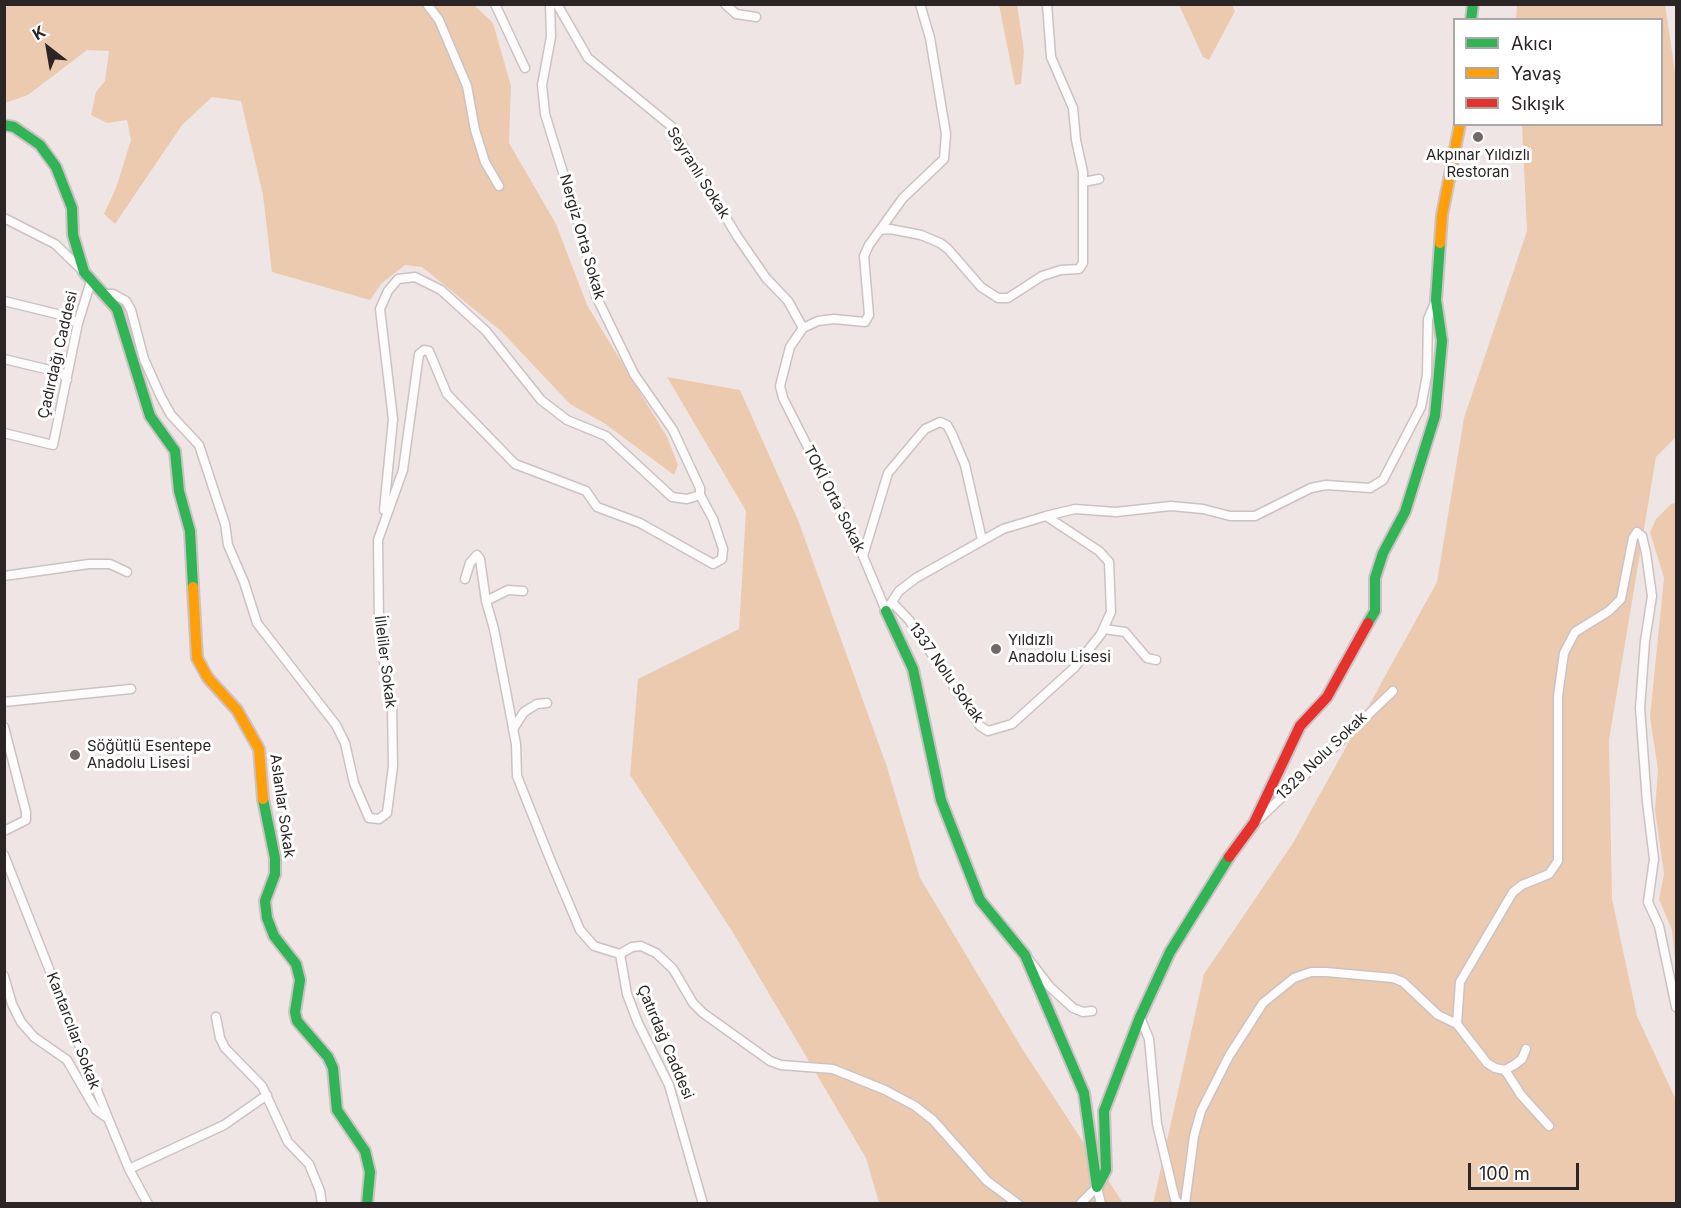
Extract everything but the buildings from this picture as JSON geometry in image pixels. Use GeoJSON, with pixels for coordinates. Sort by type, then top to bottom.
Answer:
{"type":"FeatureCollection","features":[{"type":"Feature","properties":{"kind":"street"},"geometry":{"type":"LineString","coordinates":[[427,4],[439,20],[466,86],[475,130],[485,162],[499,186]]}},
{"type":"Feature","properties":{"kind":"street"},"geometry":{"type":"LineString","coordinates":[[495,4],[525,68]]}},
{"type":"Feature","properties":{"kind":"street","name":"Nergiz Orta Sokak"},"geometry":{"type":"LineString","coordinates":[[550,4],[551,37],[542,85],[545,114],[584,240],[596,296],[634,374],[674,429],[700,488],[700,495]]}},
{"type":"Feature","properties":{"kind":"street","name":"Seyranlı Sokak"},"geometry":{"type":"LineString","coordinates":[[557,4],[588,58],[671,126],[737,237],[766,278],[788,301],[803,328]]}},
{"type":"Feature","properties":{"kind":"street"},"geometry":{"type":"LineString","coordinates":[[725,4],[736,14],[756,17]]}},
{"type":"Feature","properties":{"kind":"street"},"geometry":{"type":"LineString","coordinates":[[803,328],[818,321],[834,319],[865,322],[869,315],[864,256],[903,198],[944,159],[946,134],[930,38],[920,4]]}},
{"type":"Feature","properties":{"kind":"street"},"geometry":{"type":"LineString","coordinates":[[880,230],[901,231],[931,239],[948,249],[989,293],[998,298],[1008,298],[1033,280],[1051,272],[1079,269],[1083,263],[1083,182],[1073,108],[1051,57],[1047,4]]}},
{"type":"Feature","properties":{"kind":"street","name":"Çadırdağı Caddesi"},"geometry":{"type":"LineString","coordinates":[[4,125],[14,127],[40,145],[56,167],[72,208],[73,235],[88,276],[52,445],[4,433]]}},
{"type":"Feature","properties":{"kind":"street"},"geometry":{"type":"LineString","coordinates":[[1080,1203],[1097,1187],[1106,1170],[1104,1111],[1140,1017],[1170,952],[1217,873],[1254,823],[1300,726],[1327,696],[1375,611],[1375,578],[1383,553],[1405,513],[1435,416],[1442,341],[1436,300],[1442,216],[1460,126]]}},
{"type":"Feature","properties":{"kind":"street"},"geometry":{"type":"LineString","coordinates":[[1083,182],[1099,179]]}},
{"type":"Feature","properties":{"kind":"street"},"geometry":{"type":"LineString","coordinates":[[4,218],[55,244],[88,276]]}},
{"type":"Feature","properties":{"kind":"street","name":"Aslanlar Sokak"},"geometry":{"type":"LineString","coordinates":[[88,276],[106,294],[119,314],[150,416],[175,451],[179,490],[190,531],[197,658],[208,678],[237,710],[259,749],[261,788],[275,858],[275,874],[266,901],[267,918],[274,936],[296,964],[300,980],[295,1012],[297,1021],[328,1057],[333,1068],[337,1110],[365,1151],[370,1172],[367,1203]]}},
{"type":"Feature","properties":{"kind":"street"},"geometry":{"type":"LineString","coordinates":[[383,520],[393,419],[380,309],[388,291],[398,279],[415,278],[441,290],[486,331],[541,400],[567,420],[606,436],[672,497],[687,499],[700,495]]}},
{"type":"Feature","properties":{"kind":"street","name":"İlleliler Sokak"},"geometry":{"type":"LineString","coordinates":[[106,294],[113,294],[126,302],[131,310],[144,359],[161,397],[171,415],[199,445],[225,524],[228,545],[244,582],[257,623],[336,725],[345,743],[360,801],[369,818],[374,819],[387,813],[393,766],[392,705],[383,665],[378,601],[378,540],[383,520],[403,470],[419,354],[424,350],[429,351],[447,394],[515,464],[586,491],[597,507],[640,523],[714,564],[723,559],[723,549],[713,519],[700,495]]}},
{"type":"Feature","properties":{"kind":"street"},"geometry":{"type":"LineString","coordinates":[[1092,1011],[1083,1012],[1073,1008],[1050,987],[980,900],[941,800],[913,669],[889,607],[899,591],[916,578],[1003,528],[1075,508],[1116,512],[1171,506],[1203,509],[1230,516],[1255,516],[1311,488],[1326,485],[1370,488],[1383,480],[1420,407],[1427,375],[1428,319],[1436,300]]}},
{"type":"Feature","properties":{"kind":"street"},"geometry":{"type":"LineString","coordinates":[[4,301],[61,315],[78,323]]}},
{"type":"Feature","properties":{"kind":"street","name":"TOKİ Orta Sokak"},"geometry":{"type":"LineString","coordinates":[[803,328],[790,347],[780,386],[783,398],[889,607]]}},
{"type":"Feature","properties":{"kind":"street"},"geometry":{"type":"LineString","coordinates":[[4,359],[62,373],[67,380]]}},
{"type":"Feature","properties":{"kind":"street"},"geometry":{"type":"LineString","coordinates":[[863,556],[888,473],[926,429],[940,422],[947,425],[965,465],[982,540]]}},
{"type":"Feature","properties":{"kind":"street","name":"1337 Nolu Sokak"},"geometry":{"type":"LineString","coordinates":[[889,607],[909,620],[980,726],[988,731],[1012,724],[1057,685],[1085,655],[1104,629],[1111,612],[1109,562],[1099,550],[1046,516]]}},
{"type":"Feature","properties":{"kind":"street"},"geometry":{"type":"LineString","coordinates":[[1457,1024],[1460,982],[1513,892],[1522,885],[1549,874],[1558,861],[1558,696],[1564,653],[1575,632],[1610,611],[1621,599],[1636,532],[1642,536],[1652,597],[1645,641],[1640,708],[1654,859],[1648,902],[1659,926],[1677,1007]]}},
{"type":"Feature","properties":{"kind":"street"},"geometry":{"type":"LineString","coordinates":[[465,579],[470,563],[477,555],[480,559],[486,601],[494,628],[513,729],[517,776],[580,930],[594,946],[620,954],[632,947],[640,946],[656,953],[673,969],[693,1003],[770,1061],[781,1065],[833,1069],[915,1106],[933,1120],[987,1181],[1018,1203]]}},
{"type":"Feature","properties":{"kind":"street"},"geometry":{"type":"LineString","coordinates":[[4,576],[89,564],[110,564],[127,572]]}},
{"type":"Feature","properties":{"kind":"street"},"geometry":{"type":"LineString","coordinates":[[486,601],[508,590],[523,591]]}},
{"type":"Feature","properties":{"kind":"street"},"geometry":{"type":"LineString","coordinates":[[1104,629],[1125,632],[1147,658],[1156,660]]}},
{"type":"Feature","properties":{"kind":"street"},"geometry":{"type":"LineString","coordinates":[[4,702],[131,689]]}},
{"type":"Feature","properties":{"kind":"street","name":"1329 Nolu Sokak"},"geometry":{"type":"LineString","coordinates":[[1254,823],[1275,800],[1393,691]]}},
{"type":"Feature","properties":{"kind":"street"},"geometry":{"type":"LineString","coordinates":[[513,729],[524,712],[537,704],[547,703]]}},
{"type":"Feature","properties":{"kind":"street"},"geometry":{"type":"LineString","coordinates":[[4,727],[26,812],[26,820],[4,831]]}},
{"type":"Feature","properties":{"kind":"street","name":"Kantarcılar Sokak"},"geometry":{"type":"LineString","coordinates":[[4,855],[129,1169],[148,1203]]}},
{"type":"Feature","properties":{"kind":"street","name":"Çatırdağ Caddesi"},"geometry":{"type":"LineString","coordinates":[[620,954],[627,994],[638,1023],[669,1085],[703,1203]]}},
{"type":"Feature","properties":{"kind":"street"},"geometry":{"type":"LineString","coordinates":[[1025,955],[1084,1093],[1101,1203]]}},
{"type":"Feature","properties":{"kind":"street"},"geometry":{"type":"LineString","coordinates":[[1185,1203],[1194,1136],[1201,1111],[1229,1056],[1263,1003],[1294,978],[1311,972],[1393,978],[1403,982],[1438,1015],[1457,1024],[1487,1063],[1505,1070],[1534,1112],[1549,1126]]}},
{"type":"Feature","properties":{"kind":"street"},"geometry":{"type":"LineString","coordinates":[[4,976],[12,1004],[21,1022],[34,1037],[67,1060],[96,1110],[108,1118]]}},
{"type":"Feature","properties":{"kind":"street"},"geometry":{"type":"LineString","coordinates":[[216,1017],[220,1038],[225,1048],[262,1086],[288,1142],[309,1164],[321,1191],[322,1203]]}},
{"type":"Feature","properties":{"kind":"street"},"geometry":{"type":"LineString","coordinates":[[1140,1017],[1149,1039],[1157,1125],[1175,1199],[1179,1203]]}},
{"type":"Feature","properties":{"kind":"street"},"geometry":{"type":"LineString","coordinates":[[1505,1070],[1522,1059],[1526,1049]]}},
{"type":"Feature","properties":{"kind":"street"},"geometry":{"type":"LineString","coordinates":[[129,1169],[224,1125],[267,1095]]}},
{"type":"Feature","properties":{"kind":"shaded area"},"geometry":{"type":"Polygon","coordinates":[[[5,5],[474,5],[493,23],[511,86],[509,143],[556,224],[587,305],[667,437],[678,465],[674,475],[604,423],[570,404],[501,331],[422,267],[405,265],[382,283],[370,300],[272,272],[263,195],[241,101],[212,97],[182,125],[115,224],[104,214],[116,188],[131,140],[127,120],[107,123],[91,115],[96,92],[105,81],[109,51],[87,50],[28,95],[5,103],[5,5]]]}},
{"type":"Feature","properties":{"kind":"shaded area"},"geometry":{"type":"Polygon","coordinates":[[[999,5],[1017,5],[1024,51],[1021,84],[1015,85],[999,5]]]}},
{"type":"Feature","properties":{"kind":"shaded area"},"geometry":{"type":"Polygon","coordinates":[[[1179,5],[1232,5],[1235,11],[1209,60],[1203,57],[1179,5]]]}},
{"type":"Feature","properties":{"kind":"shaded area"},"geometry":{"type":"Polygon","coordinates":[[[1517,5],[1665,5],[1676,78],[1676,437],[1656,457],[1609,740],[1612,899],[1637,1016],[1676,1100],[1676,1203],[1153,1204],[1204,974],[1293,843],[1437,582],[1464,418],[1527,231],[1522,126],[1663,126],[1663,18],[1516,18],[1517,5]]]}},
{"type":"Feature","properties":{"kind":"shaded area"},"geometry":{"type":"Polygon","coordinates":[[[667,377],[740,390],[798,520],[887,767],[920,878],[1023,1050],[1123,1203],[879,1203],[866,1158],[732,931],[630,775],[638,679],[739,629],[746,511],[667,377]]]}},
{"type":"Feature","properties":{"kind":"shaded area"},"geometry":{"type":"Polygon","coordinates":[[[1676,503],[1676,969],[1672,930],[1659,899],[1664,874],[1655,810],[1658,770],[1650,717],[1664,578],[1650,532],[1656,519],[1671,504],[1676,503]]]}},
{"type":"Feature","properties":{"kind":"traffic: fast"},"geometry":{"type":"LineString","coordinates":[[1471,18],[1473,4]]}},
{"type":"Feature","properties":{"kind":"traffic: fast"},"geometry":{"type":"LineString","coordinates":[[4,125],[14,127],[40,145],[56,167],[72,208],[73,235],[84,272],[117,309],[150,416],[175,451],[179,491],[190,531],[193,587]]}},
{"type":"Feature","properties":{"kind":"traffic: fast"},"geometry":{"type":"LineString","coordinates":[[1368,623],[1375,611],[1375,578],[1383,553],[1405,512],[1435,416],[1442,341],[1436,300],[1440,243]]}},
{"type":"Feature","properties":{"kind":"traffic: fast"},"geometry":{"type":"LineString","coordinates":[[886,611],[913,669],[941,800],[980,900],[1025,955],[1084,1093],[1097,1187]]}},
{"type":"Feature","properties":{"kind":"traffic: fast"},"geometry":{"type":"LineString","coordinates":[[263,799],[275,858],[275,874],[265,901],[267,918],[274,936],[296,964],[300,980],[295,1012],[297,1021],[328,1057],[333,1068],[337,1110],[365,1151],[370,1172],[367,1204]]}},
{"type":"Feature","properties":{"kind":"traffic: fast"},"geometry":{"type":"LineString","coordinates":[[1097,1187],[1106,1170],[1104,1111],[1140,1017],[1170,952],[1229,857]]}},
{"type":"Feature","properties":{"kind":"traffic: slow"},"geometry":{"type":"LineString","coordinates":[[1440,243],[1442,215],[1460,126]]}},
{"type":"Feature","properties":{"kind":"traffic: slow"},"geometry":{"type":"LineString","coordinates":[[193,587],[197,658],[208,678],[237,710],[259,749],[263,799]]}},
{"type":"Feature","properties":{"kind":"traffic: jam"},"geometry":{"type":"LineString","coordinates":[[1229,857],[1254,823],[1300,726],[1327,697],[1368,623]]}},
{"type":"Feature","properties":{"kind":"place","name":"Akpınar Yıldızlı Restoran"},"geometry":{"type":"Point","coordinates":[1478,137]}},
{"type":"Feature","properties":{"kind":"place","name":"Yıldızlı Anadolu Lisesi"},"geometry":{"type":"Point","coordinates":[996,649]}},
{"type":"Feature","properties":{"kind":"place","name":"Söğütlü Esentepe Anadolu Lisesi"},"geometry":{"type":"Point","coordinates":[75,755]}}]}
